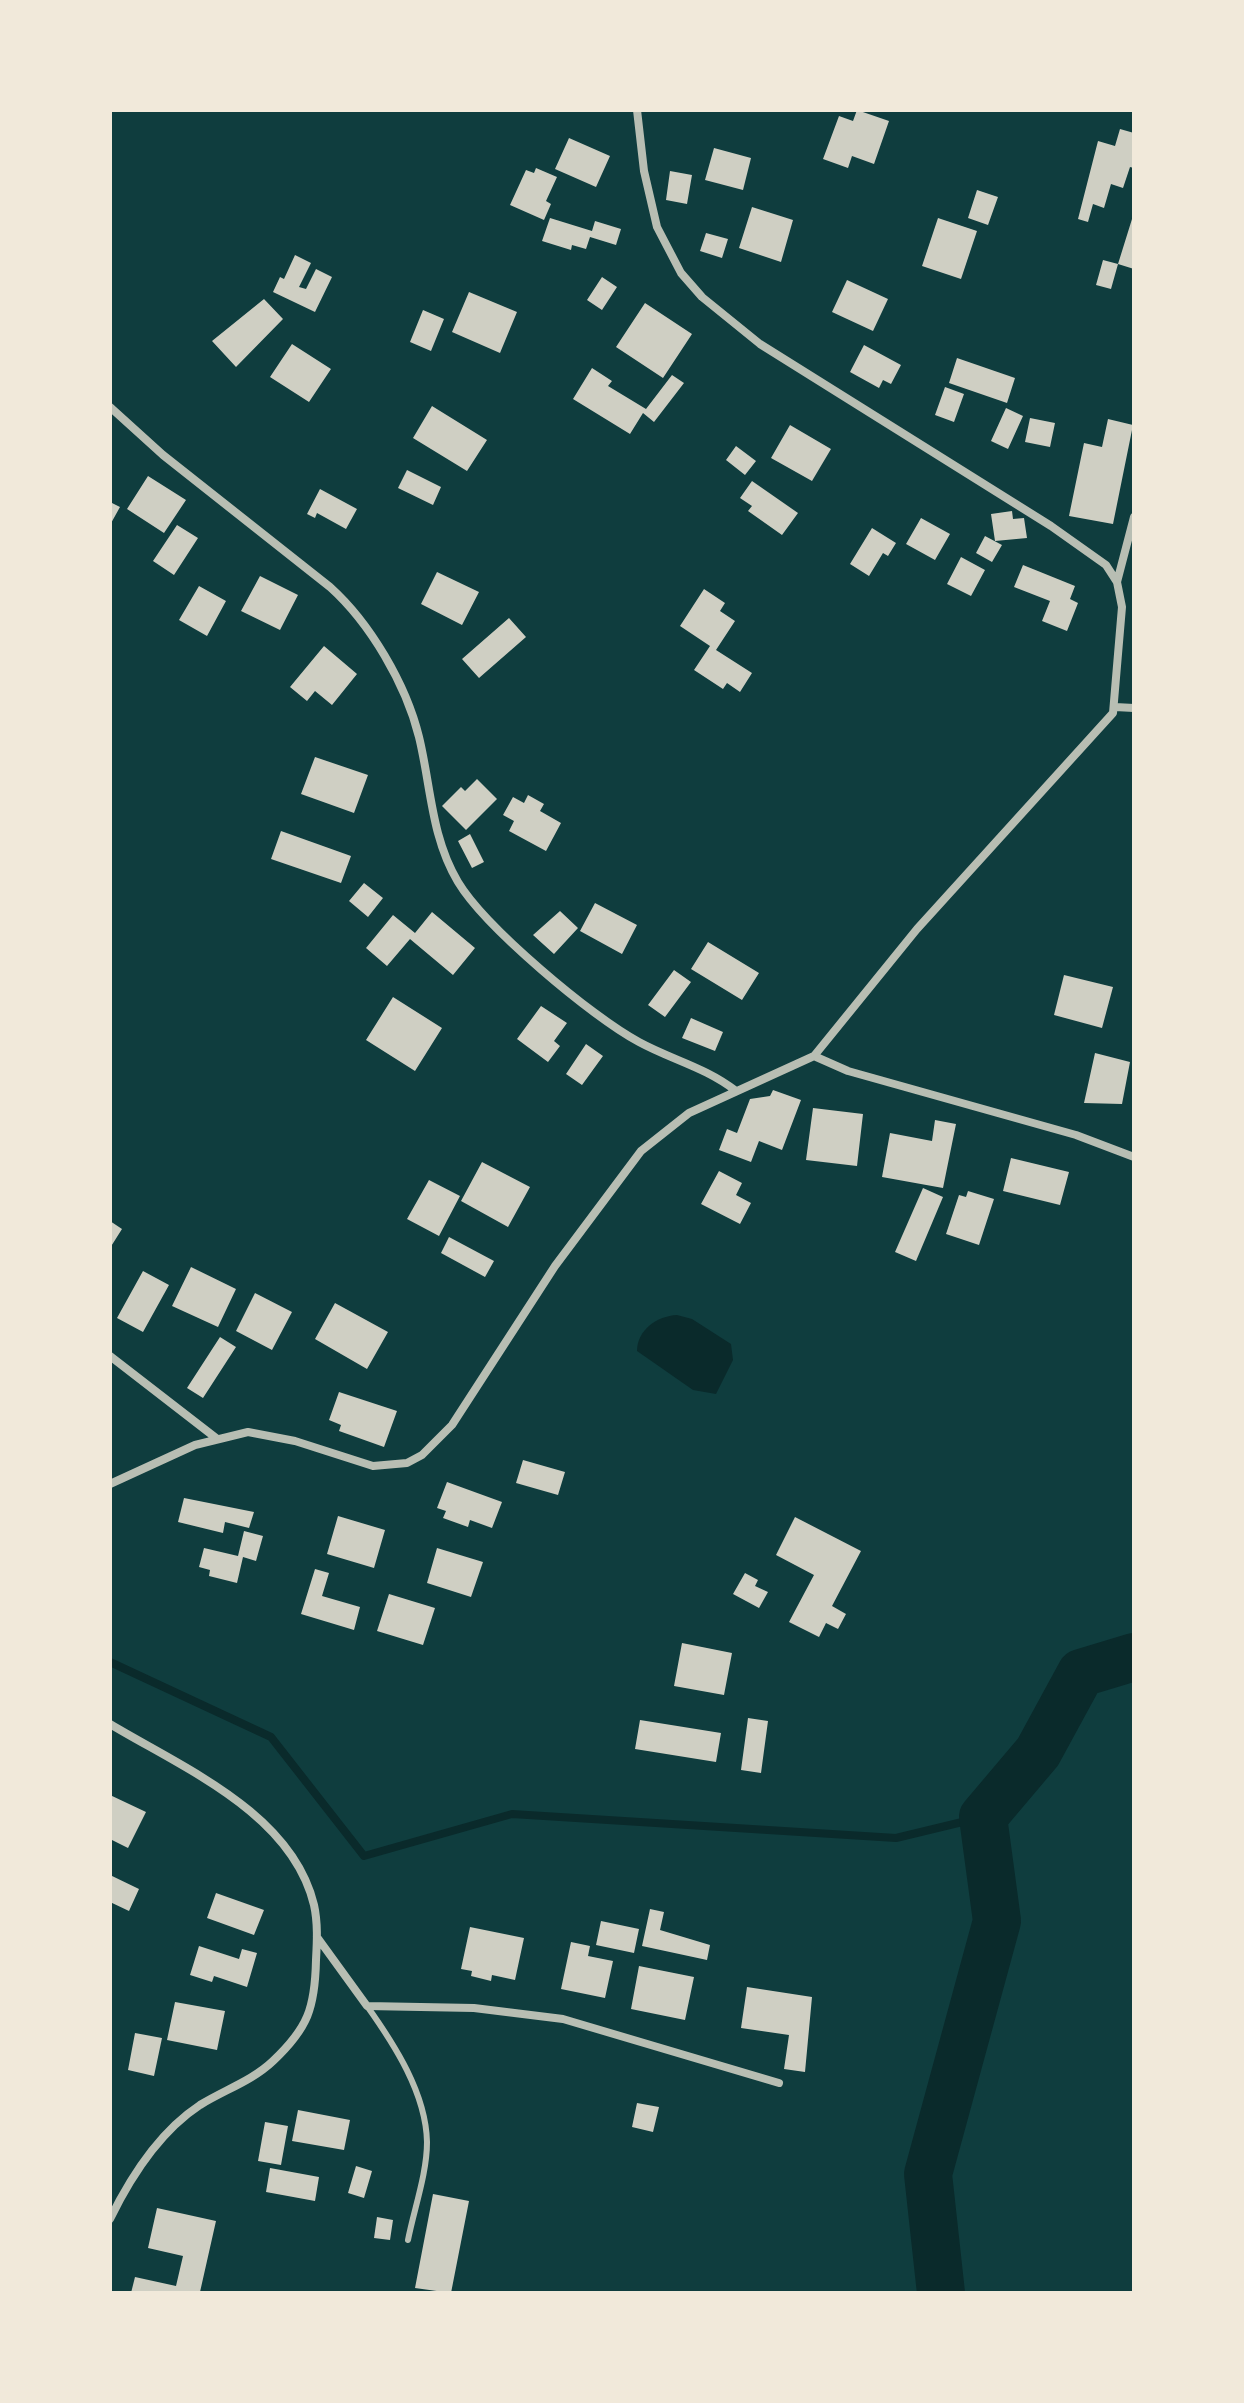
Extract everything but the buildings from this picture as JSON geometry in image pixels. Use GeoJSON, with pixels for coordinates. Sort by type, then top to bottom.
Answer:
{"type":"FeatureCollection","features":[{"type":"Feature","properties":{"kind":"street"},"geometry":{"type":"LineString","coordinates":[[110,1484],[216,1438],[265,1433],[357,1463],[390,1466],[422,1455],[452,1425],[563,1255],[641,1151],[669,1126],[814,1056],[917,929],[1103,728],[1115,707],[1120,595],[1117,582],[1106,565],[1086,549],[760,344],[702,297],[676,265],[657,227],[644,171],[637,110]]}},
{"type":"Feature","properties":{"kind":"street"},"geometry":{"type":"LineString","coordinates":[[110,407],[163,455],[330,587],[352,609],[406,700],[418,735],[441,847],[471,900],[602,1020],[642,1044],[716,1076],[736,1091]]}},
{"type":"Feature","properties":{"kind":"street"},"geometry":{"type":"LineString","coordinates":[[1117,582],[1134,517]]}},
{"type":"Feature","properties":{"kind":"street"},"geometry":{"type":"LineString","coordinates":[[1115,707],[1134,708]]}},
{"type":"Feature","properties":{"kind":"street"},"geometry":{"type":"LineString","coordinates":[[814,1056],[848,1071],[1076,1135],[1134,1157]]}},
{"type":"Feature","properties":{"kind":"street"},"geometry":{"type":"LineString","coordinates":[[110,1356],[216,1438]]}},
{"type":"Feature","properties":{"kind":"street"},"geometry":{"type":"LineString","coordinates":[[110,1724],[237,1801],[275,1837],[310,1891],[316,1936],[313,2003],[304,2026],[270,2063],[199,2106],[174,2126],[143,2163],[110,2219]]}},
{"type":"Feature","properties":{"kind":"street"},"geometry":{"type":"LineString","coordinates":[[316,1936],[367,2006],[474,2008],[563,2019],[779,2083]]}},
{"type":"Feature","properties":{"kind":"lane"},"geometry":{"type":"LineString","coordinates":[[367,2006],[398,2052],[425,2130],[425,2157],[408,2240]]}},
{"type":"Feature","properties":{"kind":"water"},"geometry":{"type":"Polygon","coordinates":[[[677,1315],[692,1319],[731,1344],[733,1360],[716,1394],[693,1390],[637,1351],[644,1331],[662,1318],[677,1315]]]}},
{"type":"Feature","properties":{"kind":"waterway"},"geometry":{"type":"LineString","coordinates":[[941,2293],[928,2174],[997,1921],[983,1817],[1038,1752],[1081,1673],[1134,1657]]}},
{"type":"Feature","properties":{"kind":"waterway"},"geometry":{"type":"LineString","coordinates":[[110,1662],[271,1737],[364,1856],[512,1814],[896,1838],[983,1817]]}}]}
